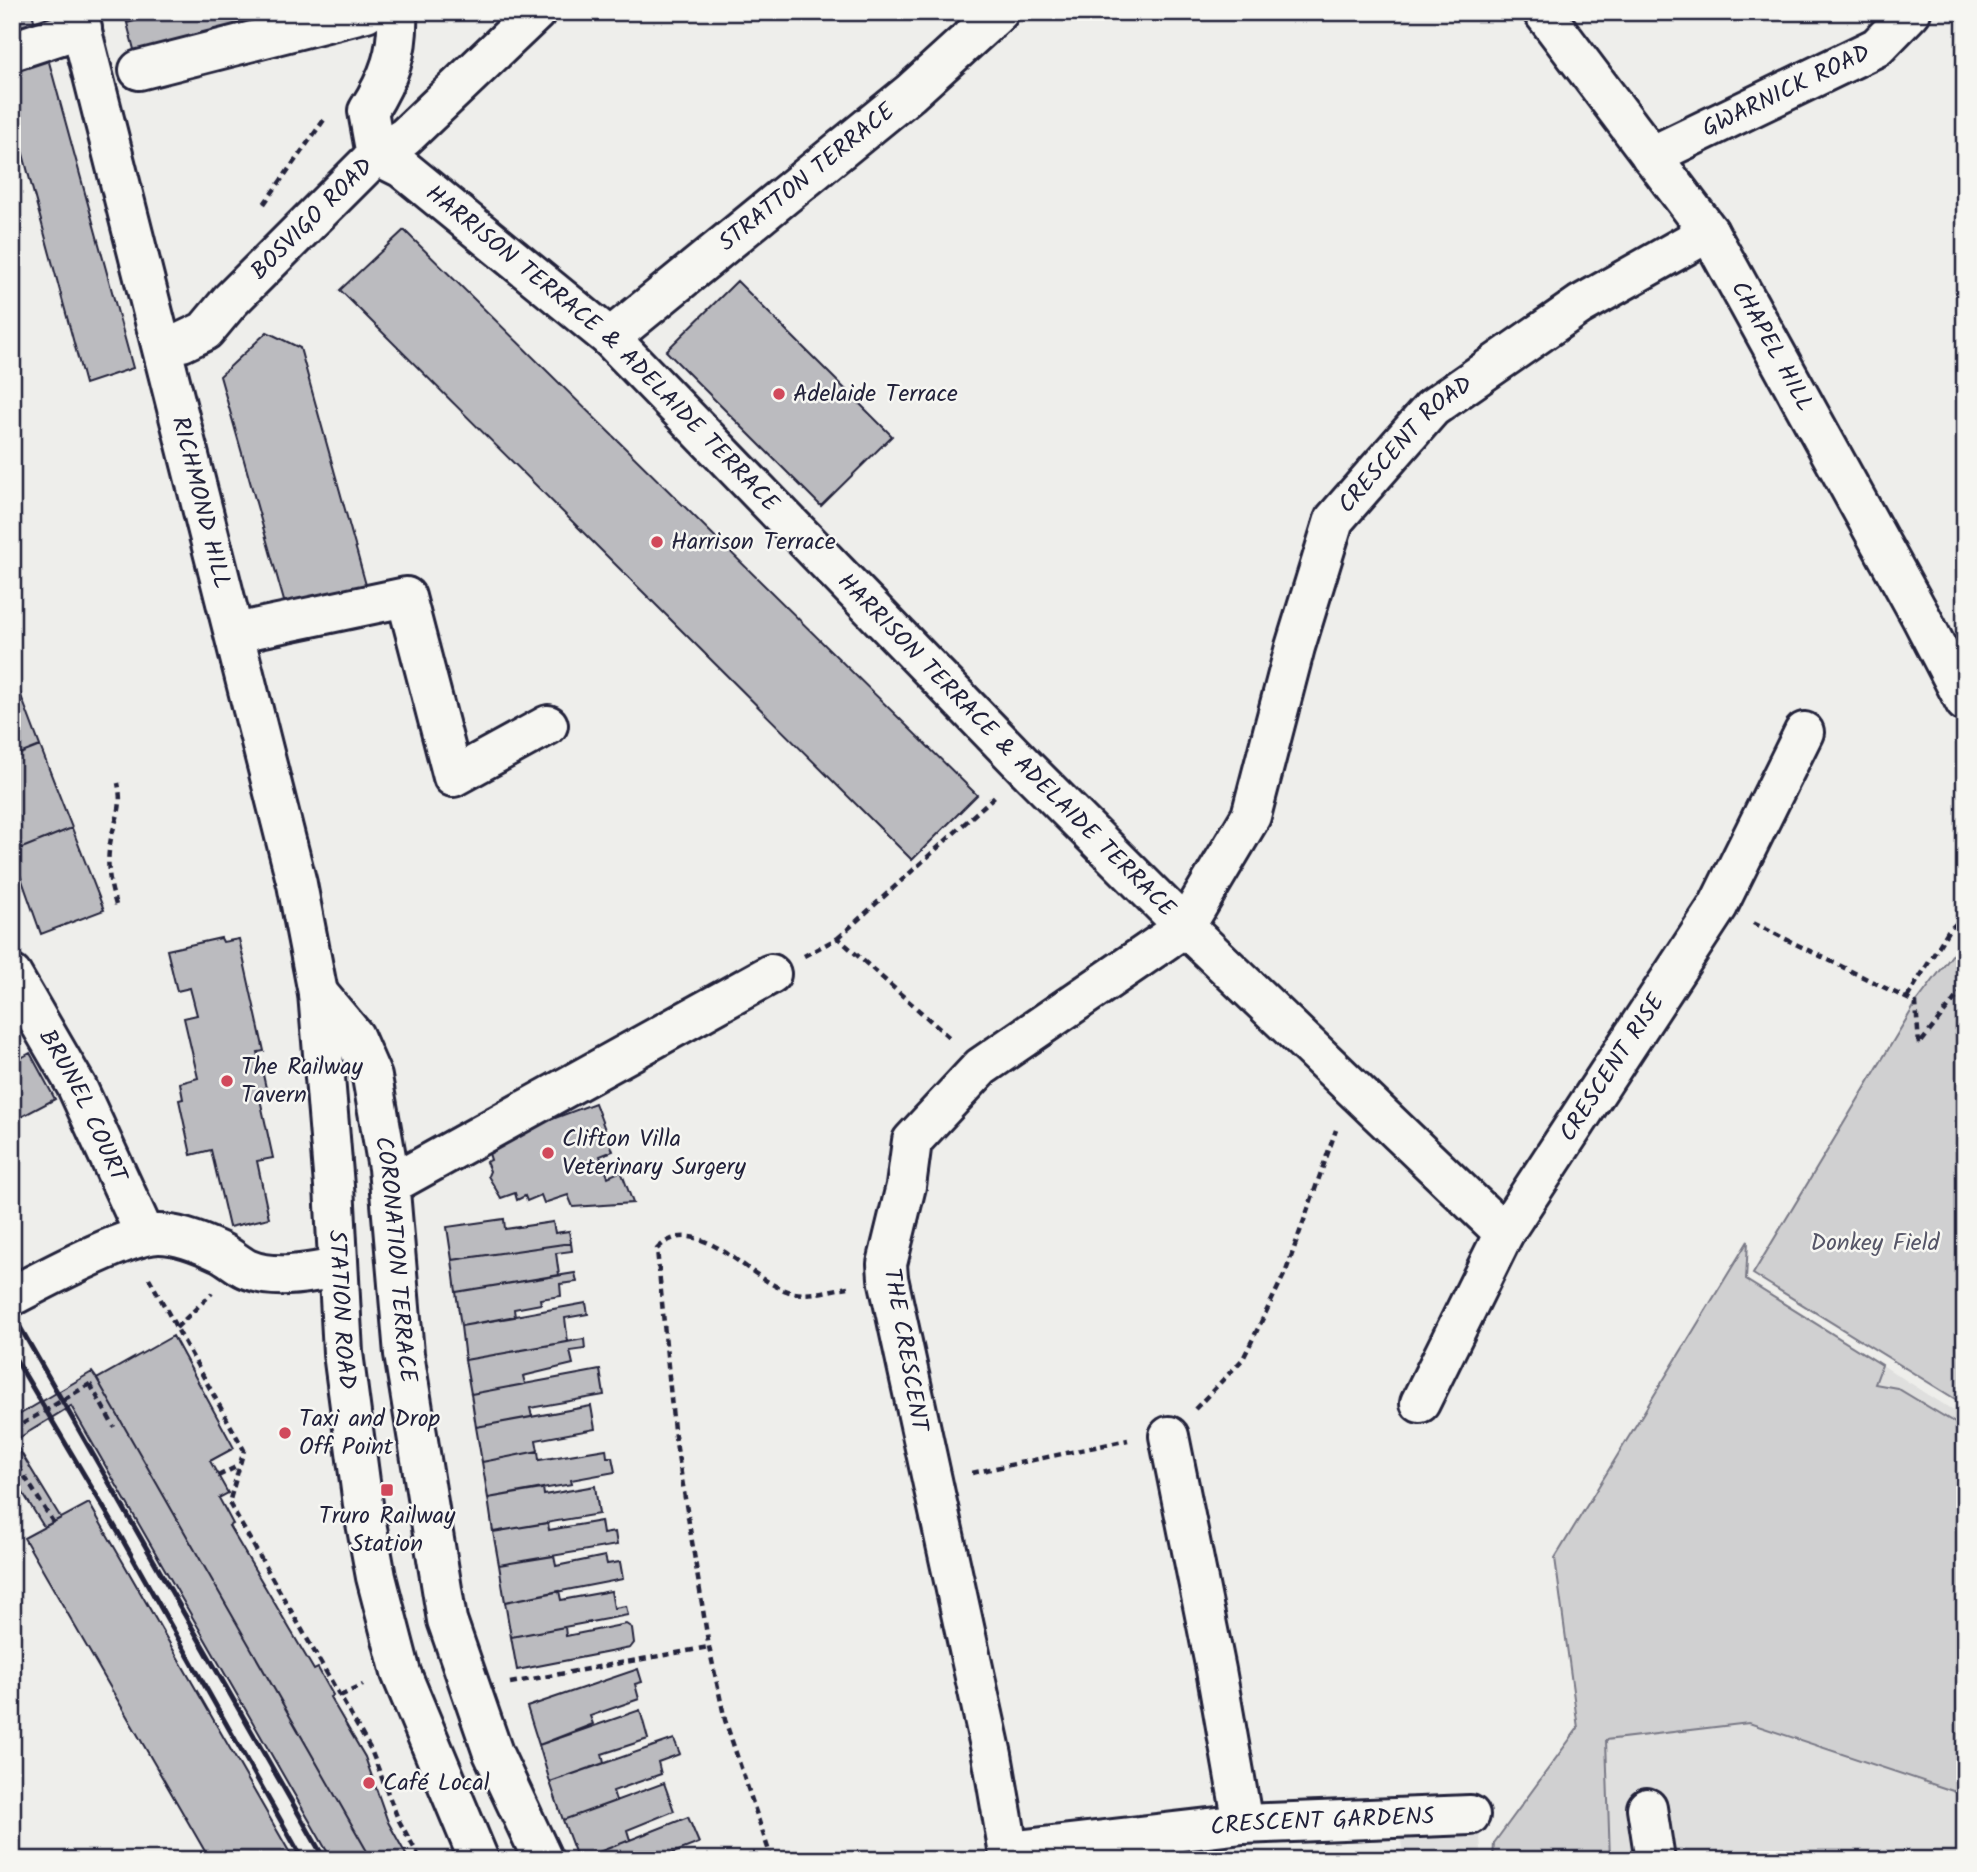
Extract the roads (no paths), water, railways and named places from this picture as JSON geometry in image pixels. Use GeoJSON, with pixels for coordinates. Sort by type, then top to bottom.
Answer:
{"type":"FeatureCollection","features":[{"type":"Feature","properties":{"kind":"street"},"geometry":{"type":"LineString","coordinates":[[139,70],[366,12]]}},
{"type":"Feature","properties":{"kind":"street","name":"BOSVIGO ROAD"},"geometry":{"type":"LineString","coordinates":[[163,346],[182,342],[205,331],[230,301],[376,155],[368,111],[390,74],[396,54],[397,12]]}},
{"type":"Feature","properties":{"kind":"street"},"geometry":{"type":"LineString","coordinates":[[376,155],[405,137],[536,12]]}},
{"type":"Feature","properties":{"kind":"street","name":"STRATTON TERRACE"},"geometry":{"type":"LineString","coordinates":[[610,338],[910,93],[999,12]]}},
{"type":"Feature","properties":{"kind":"street","name":"CHAPEL HILL"},"geometry":{"type":"LineString","coordinates":[[1543,12],[1709,232],[1922,617],[1965,702]]}},
{"type":"Feature","properties":{"kind":"street","name":"GWARNICK ROAD"},"geometry":{"type":"LineString","coordinates":[[1651,156],[1877,47],[1911,12]]}},
{"type":"Feature","properties":{"kind":"street"},"geometry":{"type":"LineString","coordinates":[[12,51],[80,20]]}},
{"type":"Feature","properties":{"kind":"street","name":"RICHMOND HILL"},"geometry":{"type":"LineString","coordinates":[[80,20],[297,884],[318,993]]}},
{"type":"Feature","properties":{"kind":"street","name":"HARRISON TERRACE & ADELAIDE TERRACE"},"geometry":{"type":"LineString","coordinates":[[376,155],[401,167],[610,338],[1026,768],[1350,1088],[1504,1233]]}},
{"type":"Feature","properties":{"kind":"street","name":"CRESCENT ROAD"},"geometry":{"type":"LineString","coordinates":[[1185,927],[1251,816],[1295,647],[1334,520],[1432,408],[1580,306],[1709,232]]}},
{"type":"Feature","properties":{"kind":"street"},"geometry":{"type":"LineString","coordinates":[[235,633],[406,597],[453,777],[548,725]]}},
{"type":"Feature","properties":{"kind":"street","name":"CRESCENT RISE"},"geometry":{"type":"LineString","coordinates":[[1420,1403],[1504,1233],[1718,906],[1804,732]]}},
{"type":"Feature","properties":{"kind":"street","name":"THE CRESCENT"},"geometry":{"type":"LineString","coordinates":[[1009,1855],[992,1755],[930,1482],[887,1264],[906,1186],[912,1141],[981,1067],[1185,927]]}},
{"type":"Feature","properties":{"kind":"street","name":"BRUNEL COURT"},"geometry":{"type":"LineString","coordinates":[[13,970],[77,1087],[145,1235]]}},
{"type":"Feature","properties":{"kind":"street"},"geometry":{"type":"LineString","coordinates":[[390,1185],[771,974]]}},
{"type":"Feature","properties":{"kind":"street","name":"CORONATION TERRACE"},"geometry":{"type":"LineString","coordinates":[[318,993],[362,1049],[372,1077],[390,1185],[397,1301],[418,1454],[447,1620],[470,1691],[503,1777],[543,1860]]}},
{"type":"Feature","properties":{"kind":"street","name":"STATION ROAD"},"geometry":{"type":"LineString","coordinates":[[318,993],[344,1353],[364,1512],[389,1630],[412,1706],[479,1860]]}},
{"type":"Feature","properties":{"kind":"street"},"geometry":{"type":"LineString","coordinates":[[12,1296],[66,1268],[145,1235],[161,1234],[200,1244],[222,1253],[247,1269],[264,1273],[302,1275],[337,1268]]}},
{"type":"Feature","properties":{"kind":"street"},"geometry":{"type":"LineString","coordinates":[[1168,1436],[1243,1824]]}},
{"type":"Feature","properties":{"kind":"street"},"geometry":{"type":"LineString","coordinates":[[1647,1808],[1655,1860]]}},
{"type":"Feature","properties":{"kind":"street","name":"CRESCENT GARDENS"},"geometry":{"type":"LineString","coordinates":[[1009,1855],[1243,1824],[1470,1815]]}},
{"type":"Feature","properties":{"kind":"railway"},"geometry":{"type":"LineString","coordinates":[[12,1313],[325,1860]]}},
{"type":"Feature","properties":{"kind":"railway"},"geometry":{"type":"LineString","coordinates":[[12,1353],[121,1537],[303,1860]]}},
{"type":"Feature","properties":{"kind":"place","name":"Adelaide Terrace"},"geometry":{"type":"Point","coordinates":[779,394]}},
{"type":"Feature","properties":{"kind":"place","name":"Harrison Terrace"},"geometry":{"type":"Point","coordinates":[657,542]}},
{"type":"Feature","properties":{"kind":"place","name":"The Railway Tavern"},"geometry":{"type":"Point","coordinates":[227,1081]}},
{"type":"Feature","properties":{"kind":"place","name":"Clifton Villa Veterinary Surgery"},"geometry":{"type":"Point","coordinates":[548,1153]}},
{"type":"Feature","properties":{"kind":"place","name":"Taxi and Drop Off Point"},"geometry":{"type":"Point","coordinates":[285,1433]}},
{"type":"Feature","properties":{"kind":"place","name":"Truro Railway Station"},"geometry":{"type":"Point","coordinates":[387,1490]}},
{"type":"Feature","properties":{"kind":"place","name":"Café Local"},"geometry":{"type":"Point","coordinates":[369,1783]}},
{"type":"Feature","properties":{"kind":"park label","name":"Donkey Field"},"geometry":{"type":"Point","coordinates":[1875,1243]}}]}
